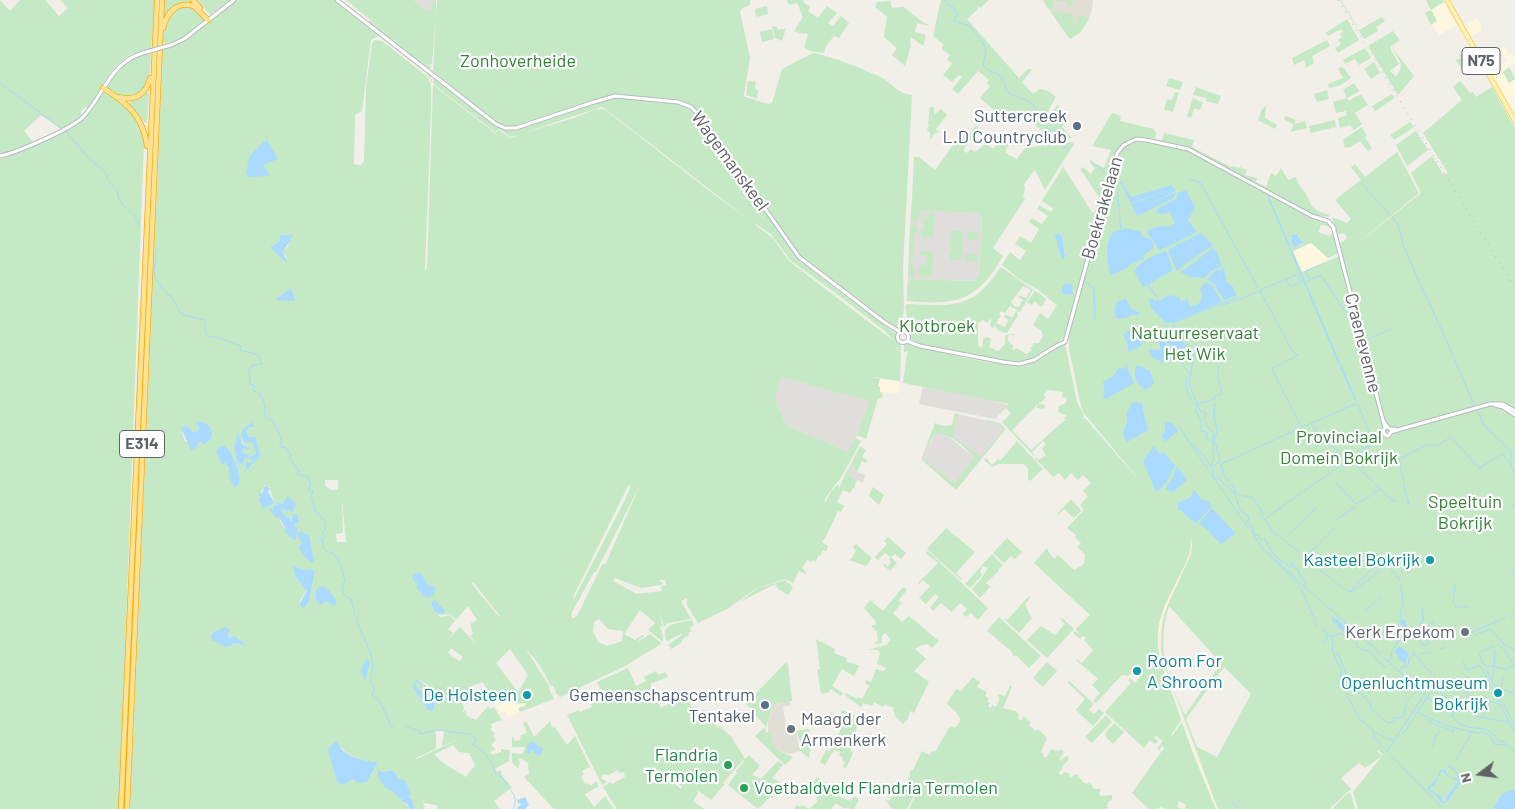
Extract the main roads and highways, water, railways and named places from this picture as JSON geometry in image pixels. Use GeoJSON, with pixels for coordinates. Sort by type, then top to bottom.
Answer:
{"type":"FeatureCollection","features":[{"type":"Feature","properties":{"kind":"highway","name":"E314"},"geometry":{"type":"LineString","coordinates":[[121,809],[156,0]]}},
{"type":"Feature","properties":{"kind":"highway","name":"E314"},"geometry":{"type":"LineString","coordinates":[[127,809],[162,0]]}},
{"type":"Feature","properties":{"kind":"highway"},"geometry":{"type":"LineString","coordinates":[[193,0],[209,19]]}},
{"type":"Feature","properties":{"kind":"highway"},"geometry":{"type":"LineString","coordinates":[[160,38],[167,16],[176,7],[194,6],[209,19]]}},
{"type":"Feature","properties":{"kind":"highway"},"geometry":{"type":"LineString","coordinates":[[116,96],[129,99],[142,94],[149,82],[153,66]]}},
{"type":"Feature","properties":{"kind":"highway"},"geometry":{"type":"LineString","coordinates":[[103,88],[130,108],[141,122],[146,138],[148,169]]}},
{"type":"Feature","properties":{"kind":"main road"},"geometry":{"type":"LineString","coordinates":[[0,156],[16,151],[76,123],[86,114],[121,64],[143,52],[171,45],[184,39],[234,0]]}},
{"type":"Feature","properties":{"kind":"main road","name":"Wagemanskeel"},"geometry":{"type":"LineString","coordinates":[[337,0],[496,124],[507,128],[518,127],[612,97],[627,96],[675,101],[689,106],[701,117],[799,257],[899,333],[906,332],[908,340]]}},
{"type":"Feature","properties":{"kind":"main road","name":"N75"},"geometry":{"type":"LineString","coordinates":[[1447,0],[1515,121]]}},
{"type":"Feature","properties":{"kind":"main road","name":"Boekrakelaan"},"geometry":{"type":"LineString","coordinates":[[1068,334],[1115,160],[1120,148],[1128,142],[1141,139],[1192,151],[1316,217],[1328,220]]}},
{"type":"Feature","properties":{"kind":"main road","name":"Craenevenne"},"geometry":{"type":"LineString","coordinates":[[1328,220],[1334,228],[1386,428]]}},
{"type":"Feature","properties":{"kind":"main road","name":"Wagemanskeel"},"geometry":{"type":"LineString","coordinates":[[899,333],[900,341],[908,340],[926,348],[1019,364],[1034,360],[1064,341],[1068,334]]}},
{"type":"Feature","properties":{"kind":"main road"},"geometry":{"type":"LineString","coordinates":[[1391,431],[1386,428],[1383,432],[1386,436],[1391,431],[1490,404],[1503,407],[1515,413]]}},
{"type":"Feature","properties":{"kind":"water"},"geometry":{"type":"Polygon","coordinates":[[[267,140],[278,159],[263,165],[270,176],[248,177],[246,173],[250,155],[267,140]]]}},
{"type":"Feature","properties":{"kind":"water"},"geometry":{"type":"Polygon","coordinates":[[[1121,181],[1131,197],[1172,185],[1175,191],[1144,207],[1176,192],[1174,198],[1137,216],[1131,204],[1170,191],[1131,203],[1121,181]]]}},
{"type":"Feature","properties":{"kind":"water"},"geometry":{"type":"Polygon","coordinates":[[[1186,190],[1195,207],[1188,220],[1197,232],[1159,250],[1146,231],[1160,226],[1169,227],[1175,223],[1170,212],[1162,214],[1156,212],[1158,208],[1176,199],[1178,193],[1186,190]]]}},
{"type":"Feature","properties":{"kind":"water"},"geometry":{"type":"Polygon","coordinates":[[[1127,228],[1141,232],[1143,237],[1150,239],[1154,246],[1144,255],[1144,259],[1112,275],[1110,274],[1107,254],[1108,244],[1112,233],[1127,228]]]}},
{"type":"Feature","properties":{"kind":"water"},"geometry":{"type":"Polygon","coordinates":[[[1057,233],[1062,235],[1065,256],[1063,260],[1054,237],[1057,233]]]}},
{"type":"Feature","properties":{"kind":"water"},"geometry":{"type":"Polygon","coordinates":[[[1201,233],[1213,245],[1176,270],[1168,251],[1169,249],[1201,233]]]}},
{"type":"Feature","properties":{"kind":"water"},"geometry":{"type":"Polygon","coordinates":[[[1297,234],[1304,243],[1294,248],[1290,235],[1297,234]]]}},
{"type":"Feature","properties":{"kind":"water"},"geometry":{"type":"Polygon","coordinates":[[[280,235],[293,235],[283,252],[288,264],[270,247],[280,241],[280,235]]]}},
{"type":"Feature","properties":{"kind":"water"},"geometry":{"type":"Polygon","coordinates":[[[1212,248],[1216,251],[1222,266],[1211,271],[1205,278],[1191,277],[1180,272],[1190,266],[1212,248]]]}},
{"type":"Feature","properties":{"kind":"water"},"geometry":{"type":"Polygon","coordinates":[[[1166,251],[1173,270],[1144,287],[1142,286],[1134,271],[1152,256],[1166,251]]]}},
{"type":"Feature","properties":{"kind":"water"},"geometry":{"type":"Polygon","coordinates":[[[1224,268],[1227,282],[1233,287],[1236,296],[1224,300],[1215,285],[1207,279],[1215,271],[1224,268]]]}},
{"type":"Feature","properties":{"kind":"water"},"geometry":{"type":"Polygon","coordinates":[[[1206,282],[1212,285],[1222,302],[1174,322],[1166,323],[1152,309],[1148,300],[1153,298],[1159,301],[1170,295],[1180,298],[1181,302],[1187,299],[1190,306],[1196,306],[1200,302],[1202,295],[1200,288],[1206,282]]]}},
{"type":"Feature","properties":{"kind":"water"},"geometry":{"type":"Polygon","coordinates":[[[1066,284],[1072,284],[1073,294],[1067,295],[1062,293],[1062,287],[1066,284]]]}},
{"type":"Feature","properties":{"kind":"water"},"geometry":{"type":"Polygon","coordinates":[[[291,288],[295,301],[275,300],[291,288]]]}},
{"type":"Feature","properties":{"kind":"water"},"geometry":{"type":"Polygon","coordinates":[[[1125,298],[1131,308],[1140,313],[1117,319],[1114,313],[1116,304],[1125,298]]]}},
{"type":"Feature","properties":{"kind":"water"},"geometry":{"type":"Polygon","coordinates":[[[1163,322],[1186,346],[1183,349],[1176,350],[1163,339],[1167,329],[1163,322]]]}},
{"type":"Feature","properties":{"kind":"water"},"geometry":{"type":"Polygon","coordinates":[[[1138,329],[1148,332],[1141,346],[1128,352],[1128,345],[1123,334],[1130,330],[1132,332],[1138,329]]]}},
{"type":"Feature","properties":{"kind":"water"},"geometry":{"type":"Polygon","coordinates":[[[1162,340],[1173,352],[1170,361],[1164,360],[1162,362],[1153,358],[1148,349],[1160,350],[1160,341],[1162,340]]]}},
{"type":"Feature","properties":{"kind":"water"},"geometry":{"type":"Polygon","coordinates":[[[1125,362],[1134,383],[1104,399],[1103,382],[1112,377],[1119,368],[1123,369],[1126,366],[1125,362]]]}},
{"type":"Feature","properties":{"kind":"water"},"geometry":{"type":"Polygon","coordinates":[[[1137,365],[1143,366],[1143,368],[1150,371],[1154,383],[1150,387],[1145,389],[1137,381],[1135,371],[1137,365]]]}},
{"type":"Feature","properties":{"kind":"water"},"geometry":{"type":"Polygon","coordinates":[[[1131,403],[1143,404],[1148,430],[1127,442],[1123,434],[1127,421],[1127,412],[1131,403]]]}},
{"type":"Feature","properties":{"kind":"water"},"geometry":{"type":"Polygon","coordinates":[[[197,421],[205,423],[210,427],[212,436],[204,445],[198,442],[196,448],[191,450],[181,428],[185,426],[193,432],[197,431],[199,429],[197,421]]]}},
{"type":"Feature","properties":{"kind":"water"},"geometry":{"type":"Polygon","coordinates":[[[252,422],[254,427],[249,427],[246,431],[249,437],[256,438],[260,457],[245,472],[246,462],[252,463],[253,461],[248,458],[244,459],[243,464],[240,464],[237,461],[234,447],[238,434],[243,445],[250,448],[248,450],[243,448],[242,452],[251,456],[256,454],[253,443],[244,442],[241,434],[244,428],[252,422]]]}},
{"type":"Feature","properties":{"kind":"water"},"geometry":{"type":"Polygon","coordinates":[[[1165,422],[1173,423],[1178,431],[1165,442],[1162,438],[1162,433],[1165,433],[1165,422]]]}},
{"type":"Feature","properties":{"kind":"water"},"geometry":{"type":"Polygon","coordinates":[[[224,445],[238,468],[239,484],[236,487],[234,487],[229,477],[229,468],[224,462],[222,464],[216,451],[224,445]]]}},
{"type":"Feature","properties":{"kind":"water"},"geometry":{"type":"Polygon","coordinates":[[[1154,446],[1160,454],[1164,452],[1175,466],[1166,483],[1158,491],[1155,490],[1144,463],[1144,459],[1154,446]]]}},
{"type":"Feature","properties":{"kind":"water"},"geometry":{"type":"Polygon","coordinates":[[[1177,466],[1187,480],[1173,492],[1166,489],[1166,487],[1172,479],[1177,466]]]}},
{"type":"Feature","properties":{"kind":"water"},"geometry":{"type":"Polygon","coordinates":[[[267,486],[270,489],[268,492],[275,503],[263,509],[258,495],[267,486]]]}},
{"type":"Feature","properties":{"kind":"water"},"geometry":{"type":"Polygon","coordinates":[[[1194,490],[1202,500],[1207,500],[1212,506],[1196,523],[1181,510],[1177,510],[1179,507],[1177,503],[1190,498],[1194,490]]]}},
{"type":"Feature","properties":{"kind":"water"},"geometry":{"type":"Polygon","coordinates":[[[288,496],[296,504],[292,513],[290,510],[280,509],[292,522],[291,514],[298,515],[299,522],[295,524],[297,529],[296,539],[294,540],[285,532],[285,527],[279,517],[276,518],[269,509],[272,508],[273,510],[274,505],[278,505],[278,502],[282,504],[288,496]]]}},
{"type":"Feature","properties":{"kind":"water"},"geometry":{"type":"Polygon","coordinates":[[[1212,508],[1235,534],[1221,544],[1199,523],[1212,508]]]}},
{"type":"Feature","properties":{"kind":"water"},"geometry":{"type":"Polygon","coordinates":[[[300,531],[309,535],[314,561],[312,563],[304,556],[299,547],[302,543],[297,535],[300,531]]]}},
{"type":"Feature","properties":{"kind":"water"},"geometry":{"type":"Polygon","coordinates":[[[293,566],[306,570],[311,569],[315,572],[309,602],[304,608],[306,610],[302,608],[300,603],[307,591],[295,576],[293,566]]]}},
{"type":"Feature","properties":{"kind":"water"},"geometry":{"type":"Polygon","coordinates":[[[420,572],[429,586],[434,586],[436,590],[435,592],[432,591],[435,593],[430,598],[423,596],[412,578],[413,575],[420,572]]]}},
{"type":"Feature","properties":{"kind":"water"},"geometry":{"type":"Polygon","coordinates":[[[322,586],[327,588],[336,600],[335,606],[326,601],[320,605],[315,599],[316,590],[322,586]]]}},
{"type":"Feature","properties":{"kind":"water"},"geometry":{"type":"Polygon","coordinates":[[[435,600],[445,611],[443,614],[435,612],[431,603],[435,600]]]}},
{"type":"Feature","properties":{"kind":"water"},"geometry":{"type":"Polygon","coordinates":[[[1401,615],[1401,620],[1405,620],[1408,629],[1392,651],[1403,630],[1400,621],[1401,615]]]}},
{"type":"Feature","properties":{"kind":"water"},"geometry":{"type":"Polygon","coordinates":[[[1332,617],[1339,620],[1338,623],[1333,623],[1332,617]]]}},
{"type":"Feature","properties":{"kind":"water"},"geometry":{"type":"Polygon","coordinates":[[[1340,622],[1347,629],[1347,632],[1341,631],[1338,628],[1338,623],[1340,622]]]}},
{"type":"Feature","properties":{"kind":"water"},"geometry":{"type":"Polygon","coordinates":[[[225,627],[230,630],[228,633],[230,638],[234,636],[247,646],[233,643],[232,646],[226,647],[212,640],[211,636],[214,632],[225,627]]]}},
{"type":"Feature","properties":{"kind":"water"},"geometry":{"type":"Polygon","coordinates":[[[1399,646],[1409,653],[1405,664],[1399,659],[1395,651],[1399,646]]]}},
{"type":"Feature","properties":{"kind":"water"},"geometry":{"type":"Polygon","coordinates":[[[366,659],[370,661],[364,680],[361,670],[366,659]]]}},
{"type":"Feature","properties":{"kind":"water"},"geometry":{"type":"Polygon","coordinates":[[[417,680],[429,688],[433,693],[437,700],[434,710],[427,709],[413,687],[414,681],[417,680]],[[415,682],[416,686],[429,700],[433,699],[424,685],[415,682]]]}},
{"type":"Feature","properties":{"kind":"water"},"geometry":{"type":"Polygon","coordinates":[[[336,741],[343,751],[351,756],[378,762],[367,782],[357,783],[352,779],[343,785],[337,782],[328,749],[336,741]]]}},
{"type":"Feature","properties":{"kind":"water"},"geometry":{"type":"Polygon","coordinates":[[[532,741],[543,749],[542,753],[538,756],[532,750],[529,754],[527,753],[527,745],[532,741]]]}},
{"type":"Feature","properties":{"kind":"water"},"geometry":{"type":"Polygon","coordinates":[[[1446,765],[1456,771],[1460,783],[1447,802],[1442,803],[1427,788],[1438,777],[1440,770],[1445,770],[1449,777],[1442,771],[1434,785],[1429,789],[1442,797],[1443,801],[1446,801],[1446,797],[1459,781],[1451,778],[1458,778],[1455,771],[1446,765]]]}},
{"type":"Feature","properties":{"kind":"water"},"geometry":{"type":"Polygon","coordinates":[[[378,770],[382,772],[392,770],[396,773],[398,779],[405,780],[415,809],[410,809],[402,801],[404,798],[400,799],[392,791],[394,787],[391,791],[384,786],[377,775],[378,770]]]}},
{"type":"Feature","properties":{"kind":"water"},"geometry":{"type":"Polygon","coordinates":[[[1515,789],[1515,809],[1493,809],[1502,794],[1515,789]]]}},
{"type":"Feature","properties":{"kind":"water"},"geometry":{"type":"Polygon","coordinates":[[[525,797],[529,805],[525,809],[516,809],[522,804],[518,803],[517,800],[525,797]]]}},
{"type":"Feature","properties":{"kind":"waterway"},"geometry":{"type":"LineString","coordinates":[[945,0],[947,5],[953,7],[957,14],[954,21],[970,26],[983,43],[986,50],[983,66],[991,72],[995,72],[1003,79],[1006,89],[1010,94],[1032,104],[1044,126],[1051,132],[1053,139],[1058,141]]}},
{"type":"Feature","properties":{"kind":"waterway"},"geometry":{"type":"LineString","coordinates":[[0,83],[61,128]]}},
{"type":"Feature","properties":{"kind":"waterway"},"geometry":{"type":"LineString","coordinates":[[65,131],[89,158],[107,174],[108,181],[118,191],[119,199],[137,219],[139,226]]}},
{"type":"Feature","properties":{"kind":"waterway"},"geometry":{"type":"LineString","coordinates":[[1061,145],[1064,148],[1070,148]]}},
{"type":"Feature","properties":{"kind":"waterway"},"geometry":{"type":"LineString","coordinates":[[1090,160],[1108,175]]}},
{"type":"Feature","properties":{"kind":"waterway"},"geometry":{"type":"LineString","coordinates":[[1114,179],[1117,186],[1121,232]]}},
{"type":"Feature","properties":{"kind":"waterway"},"geometry":{"type":"LineString","coordinates":[[1189,179],[1200,182],[1258,288]]}},
{"type":"Feature","properties":{"kind":"waterway"},"geometry":{"type":"LineString","coordinates":[[1361,183],[1385,209]]}},
{"type":"Feature","properties":{"kind":"waterway"},"geometry":{"type":"LineString","coordinates":[[1268,196],[1340,364]]}},
{"type":"Feature","properties":{"kind":"waterway"},"geometry":{"type":"LineString","coordinates":[[1268,197],[1339,364]]}},
{"type":"Feature","properties":{"kind":"waterway"},"geometry":{"type":"LineString","coordinates":[[1386,210],[1390,215]]}},
{"type":"Feature","properties":{"kind":"waterway"},"geometry":{"type":"LineString","coordinates":[[1392,217],[1398,224],[1404,247],[1421,286]]}},
{"type":"Feature","properties":{"kind":"waterway"},"geometry":{"type":"LineString","coordinates":[[156,248],[154,277],[168,295],[171,296],[182,315],[205,320],[205,332],[209,337],[225,340],[241,346],[240,350],[258,355],[262,364],[253,365],[249,371],[250,384],[255,386],[253,391],[258,392],[263,400],[265,405],[264,414],[268,419],[272,420],[278,430],[282,443],[279,445],[285,447],[291,455],[289,457],[299,471],[296,474],[308,476],[311,485],[308,489],[313,491],[311,497],[315,510],[326,523],[325,530],[322,533],[326,537],[322,538],[324,550],[332,553],[338,559],[345,580],[343,592],[347,598],[351,599],[354,614],[358,618],[357,622],[370,651],[373,667],[370,682],[374,692],[371,694],[380,701],[391,726],[394,728]]}},
{"type":"Feature","properties":{"kind":"waterway"},"geometry":{"type":"LineString","coordinates":[[1309,279],[1306,271],[1322,264]]}},
{"type":"Feature","properties":{"kind":"waterway"},"geometry":{"type":"LineString","coordinates":[[1233,302],[1298,274],[1301,282],[1290,287],[1286,279]]}},
{"type":"Feature","properties":{"kind":"waterway"},"geometry":{"type":"LineString","coordinates":[[1305,282],[1321,275],[1354,325],[1356,325]]}},
{"type":"Feature","properties":{"kind":"waterway"},"geometry":{"type":"LineString","coordinates":[[1086,282],[1092,287]]}},
{"type":"Feature","properties":{"kind":"waterway"},"geometry":{"type":"LineString","coordinates":[[1147,283],[1159,301]]}},
{"type":"Feature","properties":{"kind":"waterway"},"geometry":{"type":"LineString","coordinates":[[1094,288],[1095,319]]}},
{"type":"Feature","properties":{"kind":"waterway"},"geometry":{"type":"LineString","coordinates":[[1422,288],[1438,322]]}},
{"type":"Feature","properties":{"kind":"waterway"},"geometry":{"type":"LineString","coordinates":[[1260,291],[1293,352],[1298,355],[1296,356]]}},
{"type":"Feature","properties":{"kind":"waterway"},"geometry":{"type":"LineString","coordinates":[[1174,323],[1238,297]]}},
{"type":"Feature","properties":{"kind":"waterway"},"geometry":{"type":"LineString","coordinates":[[1221,306],[1231,302]]}},
{"type":"Feature","properties":{"kind":"waterway"},"geometry":{"type":"LineString","coordinates":[[1173,321],[1176,331],[1195,352],[1189,383],[1200,411],[1206,413],[1206,425],[1215,434],[1212,438],[1217,447],[1220,462],[1211,467]]}},
{"type":"Feature","properties":{"kind":"waterway"},"geometry":{"type":"LineString","coordinates":[[1439,324],[1453,356]]}},
{"type":"Feature","properties":{"kind":"waterway"},"geometry":{"type":"LineString","coordinates":[[1366,340],[1391,329]]}},
{"type":"Feature","properties":{"kind":"waterway"},"geometry":{"type":"LineString","coordinates":[[1173,352],[1191,374]]}},
{"type":"Feature","properties":{"kind":"waterway"},"geometry":{"type":"LineString","coordinates":[[1278,381],[1272,368],[1295,357]]}},
{"type":"Feature","properties":{"kind":"waterway"},"geometry":{"type":"LineString","coordinates":[[1454,359],[1474,404]]}},
{"type":"Feature","properties":{"kind":"waterway"},"geometry":{"type":"LineString","coordinates":[[1341,365],[1356,400]]}},
{"type":"Feature","properties":{"kind":"waterway"},"geometry":{"type":"LineString","coordinates":[[1198,404],[1215,399],[1215,396],[1222,394],[1218,378],[1218,366]]}},
{"type":"Feature","properties":{"kind":"waterway"},"geometry":{"type":"LineString","coordinates":[[1340,366],[1355,400]]}},
{"type":"Feature","properties":{"kind":"waterway"},"geometry":{"type":"LineString","coordinates":[[1187,377],[1187,389],[1201,420],[1201,431],[1207,432],[1207,439],[1213,442],[1214,460],[1211,463],[1212,465]]}},
{"type":"Feature","properties":{"kind":"waterway"},"geometry":{"type":"LineString","coordinates":[[1278,381],[1301,426]]}},
{"type":"Feature","properties":{"kind":"waterway"},"geometry":{"type":"LineString","coordinates":[[1214,441],[1217,431],[1214,415],[1215,403]]}},
{"type":"Feature","properties":{"kind":"waterway"},"geometry":{"type":"LineString","coordinates":[[1357,403],[1370,433]]}},
{"type":"Feature","properties":{"kind":"waterway"},"geometry":{"type":"LineString","coordinates":[[1276,439],[1355,404]]}},
{"type":"Feature","properties":{"kind":"waterway"},"geometry":{"type":"LineString","coordinates":[[1477,410],[1484,425],[1511,451],[1511,465],[1515,475]]}},
{"type":"Feature","properties":{"kind":"waterway"},"geometry":{"type":"LineString","coordinates":[[1311,424],[1345,460]]}},
{"type":"Feature","properties":{"kind":"waterway"},"geometry":{"type":"LineString","coordinates":[[1180,428],[1207,468]]}},
{"type":"Feature","properties":{"kind":"waterway"},"geometry":{"type":"LineString","coordinates":[[1440,444],[1451,437],[1479,468],[1503,454],[1511,465]]}},
{"type":"Feature","properties":{"kind":"waterway"},"geometry":{"type":"LineString","coordinates":[[1374,443],[1381,438]]}},
{"type":"Feature","properties":{"kind":"waterway"},"geometry":{"type":"LineString","coordinates":[[1221,464],[1274,440]]}},
{"type":"Feature","properties":{"kind":"waterway"},"geometry":{"type":"LineString","coordinates":[[1350,459],[1372,444]]}},
{"type":"Feature","properties":{"kind":"waterway"},"geometry":{"type":"LineString","coordinates":[[1404,483],[1399,459],[1427,445],[1438,445]]}},
{"type":"Feature","properties":{"kind":"waterway"},"geometry":{"type":"LineString","coordinates":[[1194,446],[1206,458],[1210,466]]}},
{"type":"Feature","properties":{"kind":"waterway"},"geometry":{"type":"LineString","coordinates":[[1304,491],[1350,459],[1373,482]]}},
{"type":"Feature","properties":{"kind":"waterway"},"geometry":{"type":"LineString","coordinates":[[1221,464],[1222,473],[1230,483]]}},
{"type":"Feature","properties":{"kind":"waterway"},"geometry":{"type":"LineString","coordinates":[[1212,468],[1212,475],[1248,528]]}},
{"type":"Feature","properties":{"kind":"waterway"},"geometry":{"type":"LineString","coordinates":[[1215,480],[1219,477],[1234,492],[1240,510],[1249,517],[1247,523],[1251,526]]}},
{"type":"Feature","properties":{"kind":"waterway"},"geometry":{"type":"LineString","coordinates":[[1335,482],[1356,504],[1370,496]]}},
{"type":"Feature","properties":{"kind":"waterway"},"geometry":{"type":"LineString","coordinates":[[1375,484],[1392,500],[1397,501]]}},
{"type":"Feature","properties":{"kind":"waterway"},"geometry":{"type":"LineString","coordinates":[[1230,485],[1233,486],[1236,493],[1242,496]]}},
{"type":"Feature","properties":{"kind":"waterway"},"geometry":{"type":"LineString","coordinates":[[1404,486],[1409,504],[1406,503]]}},
{"type":"Feature","properties":{"kind":"waterway"},"geometry":{"type":"LineString","coordinates":[[1372,494],[1380,489]]}},
{"type":"Feature","properties":{"kind":"waterway"},"geometry":{"type":"LineString","coordinates":[[1299,552],[1271,530],[1265,519],[1301,493]]}},
{"type":"Feature","properties":{"kind":"waterway"},"geometry":{"type":"LineString","coordinates":[[1244,496],[1252,497],[1260,508],[1263,517]]}},
{"type":"Feature","properties":{"kind":"waterway"},"geometry":{"type":"LineString","coordinates":[[1337,519],[1356,506]]}},
{"type":"Feature","properties":{"kind":"waterway"},"geometry":{"type":"LineString","coordinates":[[1287,536],[1316,508]]}},
{"type":"Feature","properties":{"kind":"waterway"},"geometry":{"type":"LineString","coordinates":[[1307,556],[1337,526]]}},
{"type":"Feature","properties":{"kind":"waterway"},"geometry":{"type":"LineString","coordinates":[[1252,527],[1255,535],[1259,535],[1260,540],[1265,539],[1275,557],[1287,563],[1286,565],[1290,567],[1292,563],[1294,564],[1295,568],[1299,571],[1298,574],[1302,576],[1305,582],[1305,587]]}},
{"type":"Feature","properties":{"kind":"waterway"},"geometry":{"type":"LineString","coordinates":[[1251,531],[1262,548],[1324,604]]}},
{"type":"Feature","properties":{"kind":"waterway"},"geometry":{"type":"LineString","coordinates":[[1300,554],[1344,589],[1351,592],[1370,579],[1384,565]]}},
{"type":"Feature","properties":{"kind":"waterway"},"geometry":{"type":"LineString","coordinates":[[1349,592],[1379,562]]}},
{"type":"Feature","properties":{"kind":"waterway"},"geometry":{"type":"LineString","coordinates":[[1277,563],[1298,584]]}},
{"type":"Feature","properties":{"kind":"waterway"},"geometry":{"type":"LineString","coordinates":[[1385,564],[1400,580]]}},
{"type":"Feature","properties":{"kind":"waterway"},"geometry":{"type":"LineString","coordinates":[[1512,571],[1515,575]]}},
{"type":"Feature","properties":{"kind":"waterway"},"geometry":{"type":"LineString","coordinates":[[1401,584],[1403,602]]}},
{"type":"Feature","properties":{"kind":"waterway"},"geometry":{"type":"LineString","coordinates":[[1455,586],[1453,602],[1459,608]]}},
{"type":"Feature","properties":{"kind":"waterway"},"geometry":{"type":"LineString","coordinates":[[1301,589],[1313,616]]}},
{"type":"Feature","properties":{"kind":"waterway"},"geometry":{"type":"LineString","coordinates":[[1366,610],[1381,597]]}},
{"type":"Feature","properties":{"kind":"waterway"},"geometry":{"type":"LineString","coordinates":[[1401,616],[1400,612],[1404,604]]}},
{"type":"Feature","properties":{"kind":"waterway"},"geometry":{"type":"LineString","coordinates":[[1326,605],[1381,654]]}},
{"type":"Feature","properties":{"kind":"waterway"},"geometry":{"type":"LineString","coordinates":[[1421,625],[1423,620],[1422,607]]}},
{"type":"Feature","properties":{"kind":"waterway"},"geometry":{"type":"LineString","coordinates":[[1456,607],[1469,607]]}},
{"type":"Feature","properties":{"kind":"waterway"},"geometry":{"type":"LineString","coordinates":[[1471,633],[1506,617]]}},
{"type":"Feature","properties":{"kind":"waterway"},"geometry":{"type":"LineString","coordinates":[[1314,618],[1317,622]]}},
{"type":"Feature","properties":{"kind":"waterway"},"geometry":{"type":"LineString","coordinates":[[1429,627],[1432,621],[1437,628],[1431,630]]}},
{"type":"Feature","properties":{"kind":"waterway"},"geometry":{"type":"LineString","coordinates":[[1314,623],[1318,626]]}},
{"type":"Feature","properties":{"kind":"waterway"},"geometry":{"type":"LineString","coordinates":[[1402,636],[1405,639],[1420,627]]}},
{"type":"Feature","properties":{"kind":"waterway"},"geometry":{"type":"LineString","coordinates":[[1322,628],[1333,639],[1332,651],[1341,670]]}},
{"type":"Feature","properties":{"kind":"waterway"},"geometry":{"type":"LineString","coordinates":[[1407,636],[1412,628]]}},
{"type":"Feature","properties":{"kind":"waterway"},"geometry":{"type":"LineString","coordinates":[[1475,635],[1490,629],[1505,645],[1515,650]]}},
{"type":"Feature","properties":{"kind":"waterway"},"geometry":{"type":"LineString","coordinates":[[1323,631],[1328,637],[1324,642]]}},
{"type":"Feature","properties":{"kind":"waterway"},"geometry":{"type":"LineString","coordinates":[[1329,636],[1340,633],[1346,635]]}},
{"type":"Feature","properties":{"kind":"waterway"},"geometry":{"type":"LineString","coordinates":[[1419,633],[1416,635],[1423,646],[1429,643],[1427,638]]}},
{"type":"Feature","properties":{"kind":"waterway"},"geometry":{"type":"LineString","coordinates":[[1354,639],[1358,648],[1371,652],[1380,663]]}},
{"type":"Feature","properties":{"kind":"waterway"},"geometry":{"type":"LineString","coordinates":[[1497,645],[1503,648],[1514,665]]}},
{"type":"Feature","properties":{"kind":"waterway"},"geometry":{"type":"LineString","coordinates":[[1493,646],[1479,653],[1484,665],[1504,669],[1515,665]]}},
{"type":"Feature","properties":{"kind":"waterway"},"geometry":{"type":"LineString","coordinates":[[1440,649],[1444,648]]}},
{"type":"Feature","properties":{"kind":"waterway"},"geometry":{"type":"LineString","coordinates":[[1388,661],[1391,659],[1392,651]]}},
{"type":"Feature","properties":{"kind":"waterway"},"geometry":{"type":"LineString","coordinates":[[1494,667],[1495,651]]}},
{"type":"Feature","properties":{"kind":"waterway"},"geometry":{"type":"LineString","coordinates":[[1337,652],[1343,666]]}},
{"type":"Feature","properties":{"kind":"waterway"},"geometry":{"type":"LineString","coordinates":[[1413,652],[1416,655]]}},
{"type":"Feature","properties":{"kind":"waterway"},"geometry":{"type":"LineString","coordinates":[[1421,654],[1430,652]]}},
{"type":"Feature","properties":{"kind":"waterway"},"geometry":{"type":"LineString","coordinates":[[1411,657],[1415,656]]}},
{"type":"Feature","properties":{"kind":"waterway"},"geometry":{"type":"LineString","coordinates":[[1417,657],[1425,667]]}},
{"type":"Feature","properties":{"kind":"waterway"},"geometry":{"type":"LineString","coordinates":[[1384,658],[1430,700],[1436,704],[1443,705],[1461,724],[1487,729],[1499,741],[1504,742],[1515,752]]}},
{"type":"Feature","properties":{"kind":"waterway"},"geometry":{"type":"LineString","coordinates":[[1403,667],[1408,666],[1409,658]]}},
{"type":"Feature","properties":{"kind":"waterway"},"geometry":{"type":"LineString","coordinates":[[1463,662],[1467,670],[1480,665],[1482,669]]}},
{"type":"Feature","properties":{"kind":"waterway"},"geometry":{"type":"LineString","coordinates":[[1381,663],[1384,667],[1386,666]]}},
{"type":"Feature","properties":{"kind":"waterway"},"geometry":{"type":"LineString","coordinates":[[1399,671],[1405,664]]}},
{"type":"Feature","properties":{"kind":"waterway"},"geometry":{"type":"LineString","coordinates":[[1427,668],[1433,675]]}},
{"type":"Feature","properties":{"kind":"waterway"},"geometry":{"type":"LineString","coordinates":[[1344,669],[1351,686],[1366,698]]}},
{"type":"Feature","properties":{"kind":"waterway"},"geometry":{"type":"LineString","coordinates":[[1486,669],[1513,723],[1515,722]]}},
{"type":"Feature","properties":{"kind":"waterway"},"geometry":{"type":"LineString","coordinates":[[1483,670],[1515,734]]}},
{"type":"Feature","properties":{"kind":"waterway"},"geometry":{"type":"LineString","coordinates":[[1493,670],[1493,679]]}},
{"type":"Feature","properties":{"kind":"waterway"},"geometry":{"type":"LineString","coordinates":[[1341,672],[1340,680],[1345,690]]}},
{"type":"Feature","properties":{"kind":"waterway"},"geometry":{"type":"LineString","coordinates":[[1465,676],[1472,679]]}},
{"type":"Feature","properties":{"kind":"waterway"},"geometry":{"type":"LineString","coordinates":[[1501,689],[1503,678]]}},
{"type":"Feature","properties":{"kind":"waterway"},"geometry":{"type":"LineString","coordinates":[[1452,679],[1456,680],[1456,682]]}},
{"type":"Feature","properties":{"kind":"waterway"},"geometry":{"type":"LineString","coordinates":[[1474,679],[1489,685]]}},
{"type":"Feature","properties":{"kind":"waterway"},"geometry":{"type":"LineString","coordinates":[[1436,681],[1444,700]]}},
{"type":"Feature","properties":{"kind":"waterway"},"geometry":{"type":"LineString","coordinates":[[1455,682],[1468,694]]}},
{"type":"Feature","properties":{"kind":"waterway"},"geometry":{"type":"LineString","coordinates":[[1414,717],[1436,685]]}},
{"type":"Feature","properties":{"kind":"waterway"},"geometry":{"type":"LineString","coordinates":[[1496,687],[1515,694]]}},
{"type":"Feature","properties":{"kind":"waterway"},"geometry":{"type":"LineString","coordinates":[[1345,691],[1359,718],[1374,731],[1374,738],[1387,751]]}},
{"type":"Feature","properties":{"kind":"waterway"},"geometry":{"type":"LineString","coordinates":[[1413,695],[1417,691]]}},
{"type":"Feature","properties":{"kind":"waterway"},"geometry":{"type":"LineString","coordinates":[[1470,695],[1498,704]]}},
{"type":"Feature","properties":{"kind":"waterway"},"geometry":{"type":"LineString","coordinates":[[1406,702],[1412,696]]}},
{"type":"Feature","properties":{"kind":"waterway"},"geometry":{"type":"LineString","coordinates":[[1387,751],[1422,698]]}},
{"type":"Feature","properties":{"kind":"waterway"},"geometry":{"type":"LineString","coordinates":[[1460,698],[1469,703],[1471,707]]}},
{"type":"Feature","properties":{"kind":"waterway"},"geometry":{"type":"LineString","coordinates":[[1367,699],[1370,702],[1371,708],[1376,713]]}},
{"type":"Feature","properties":{"kind":"waterway"},"geometry":{"type":"LineString","coordinates":[[1400,718],[1404,716],[1406,705]]}},
{"type":"Feature","properties":{"kind":"waterway"},"geometry":{"type":"LineString","coordinates":[[1450,706],[1453,711],[1453,717]]}},
{"type":"Feature","properties":{"kind":"waterway"},"geometry":{"type":"LineString","coordinates":[[1471,710],[1474,716],[1508,722]]}},
{"type":"Feature","properties":{"kind":"waterway"},"geometry":{"type":"LineString","coordinates":[[1419,713],[1443,724]]}},
{"type":"Feature","properties":{"kind":"waterway"},"geometry":{"type":"LineString","coordinates":[[1382,718],[1388,723],[1394,721],[1394,718],[1399,718]]}},
{"type":"Feature","properties":{"kind":"waterway"},"geometry":{"type":"LineString","coordinates":[[1403,734],[1413,719]]}},
{"type":"Feature","properties":{"kind":"waterway"},"geometry":{"type":"LineString","coordinates":[[1425,719],[1441,727]]}},
{"type":"Feature","properties":{"kind":"waterway"},"geometry":{"type":"LineString","coordinates":[[405,725],[414,730],[418,729],[420,734],[438,730],[470,734]]}},
{"type":"Feature","properties":{"kind":"waterway"},"geometry":{"type":"LineString","coordinates":[[1444,725],[1472,732],[1479,733],[1482,731],[1490,736],[1494,742],[1493,744],[1505,745]]}},
{"type":"Feature","properties":{"kind":"waterway"},"geometry":{"type":"LineString","coordinates":[[1443,727],[1453,732],[1454,727]]}},
{"type":"Feature","properties":{"kind":"waterway"},"geometry":{"type":"LineString","coordinates":[[1435,737],[1439,732]]}},
{"type":"Feature","properties":{"kind":"waterway"},"geometry":{"type":"LineString","coordinates":[[1376,733],[1384,737]]}},
{"type":"Feature","properties":{"kind":"waterway"},"geometry":{"type":"LineString","coordinates":[[1467,741],[1471,733]]}},
{"type":"Feature","properties":{"kind":"waterway"},"geometry":{"type":"LineString","coordinates":[[472,735],[476,740],[473,745],[485,754],[493,764],[495,772],[503,778],[514,796],[515,804],[513,809]]}},
{"type":"Feature","properties":{"kind":"waterway"},"geometry":{"type":"LineString","coordinates":[[1386,738],[1393,740]]}},
{"type":"Feature","properties":{"kind":"waterway"},"geometry":{"type":"LineString","coordinates":[[1433,747],[1435,738]]}},
{"type":"Feature","properties":{"kind":"waterway"},"geometry":{"type":"LineString","coordinates":[[1456,760],[1466,742]]}},
{"type":"Feature","properties":{"kind":"waterway"},"geometry":{"type":"LineString","coordinates":[[1389,753],[1443,809]]}},
{"type":"Feature","properties":{"kind":"waterway"},"geometry":{"type":"LineString","coordinates":[[1232,802],[1239,809]]}},
{"type":"Feature","properties":{"kind":"railway"},"geometry":{"type":"LineString","coordinates":[[1338,0],[1515,288]]}},
{"type":"Feature","properties":{"kind":"place","name":"Suttercreek L.D Countryclub"},"geometry":{"type":"Point","coordinates":[1077,126]}},
{"type":"Feature","properties":{"kind":"place","name":"Kasteel Bokrijk"},"geometry":{"type":"Point","coordinates":[1430,560]}},
{"type":"Feature","properties":{"kind":"place","name":"Kerk Erpekom"},"geometry":{"type":"Point","coordinates":[1465,632]}},
{"type":"Feature","properties":{"kind":"place","name":"Room For A Shroom"},"geometry":{"type":"Point","coordinates":[1137,671]}},
{"type":"Feature","properties":{"kind":"place","name":"Openluchtmuseum Bokrijk"},"geometry":{"type":"Point","coordinates":[1498,693]}},
{"type":"Feature","properties":{"kind":"place","name":"De Holsteen"},"geometry":{"type":"Point","coordinates":[527,695]}},
{"type":"Feature","properties":{"kind":"place","name":"Gemeenschapscentrum Tentakel"},"geometry":{"type":"Point","coordinates":[765,705]}},
{"type":"Feature","properties":{"kind":"place","name":"Maagd der Armenkerk"},"geometry":{"type":"Point","coordinates":[791,729]}},
{"type":"Feature","properties":{"kind":"place","name":"Flandria Termolen"},"geometry":{"type":"Point","coordinates":[728,765]}},
{"type":"Feature","properties":{"kind":"place","name":"Voetbaldveld Flandria Termolen"},"geometry":{"type":"Point","coordinates":[744,788]}},
{"type":"Feature","properties":{"kind":"park label","name":"Zonhoverheide"},"geometry":{"type":"Point","coordinates":[518,61]}},
{"type":"Feature","properties":{"kind":"park label","name":"Klotbroek"},"geometry":{"type":"Point","coordinates":[937,326]}},
{"type":"Feature","properties":{"kind":"park label","name":"Natuurreservaat Het Wik"},"geometry":{"type":"Point","coordinates":[1195,343]}},
{"type":"Feature","properties":{"kind":"park label","name":"Provinciaal Domein Bokrijk"},"geometry":{"type":"Point","coordinates":[1339,447]}},
{"type":"Feature","properties":{"kind":"park label","name":"Speeltuin Bokrijk"},"geometry":{"type":"Point","coordinates":[1465,512]}}]}
